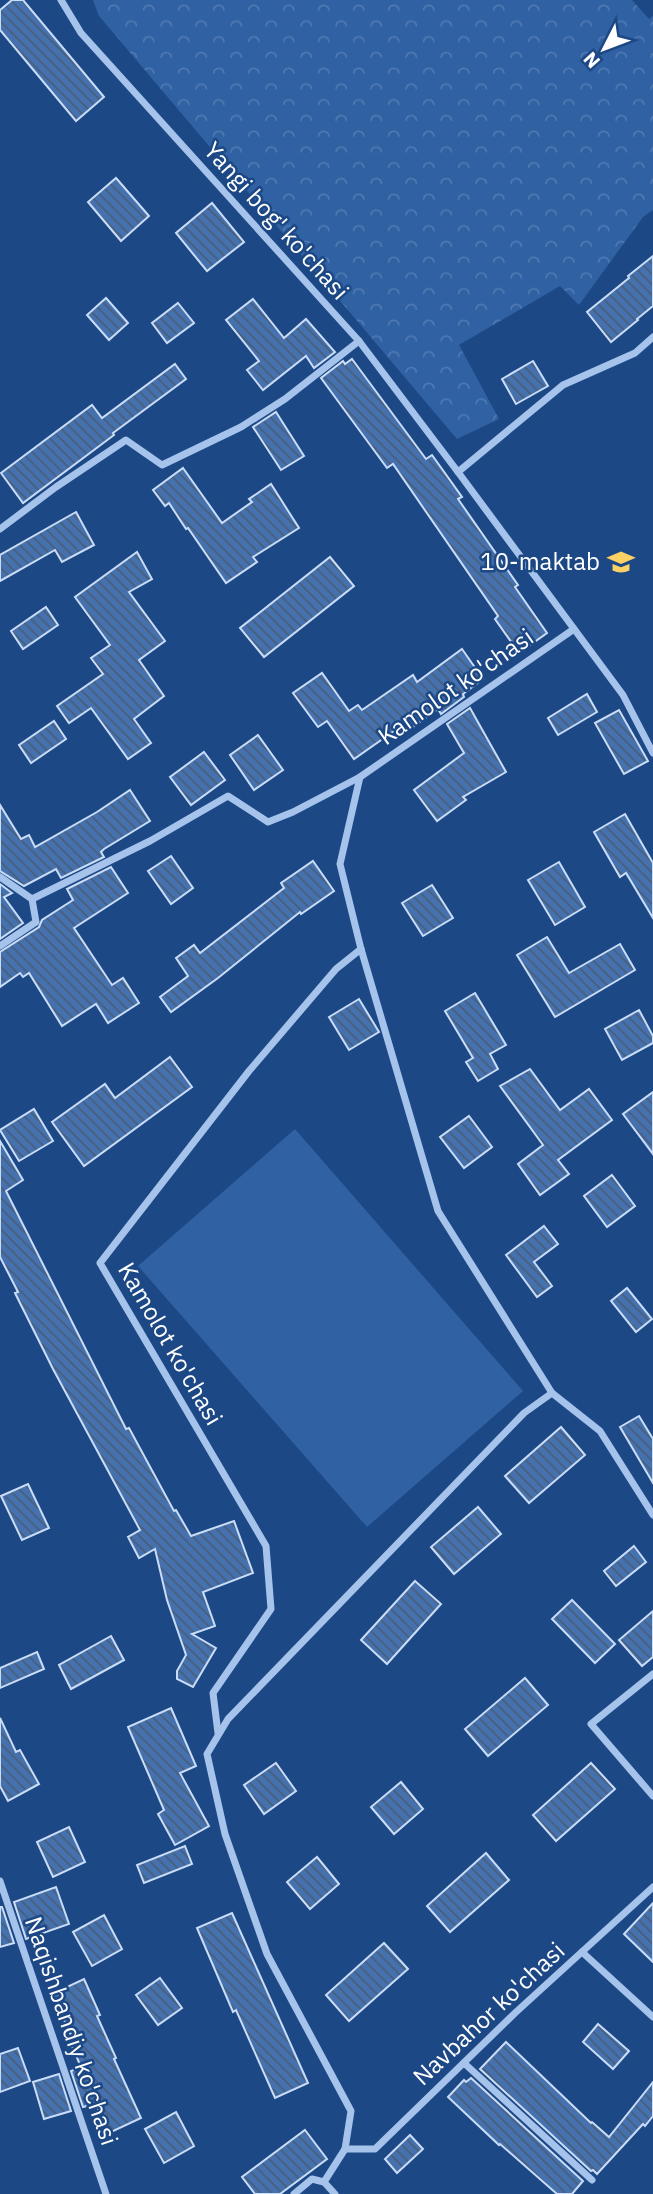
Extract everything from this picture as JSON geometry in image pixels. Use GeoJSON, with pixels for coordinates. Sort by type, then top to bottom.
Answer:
{"type":"FeatureCollection","features":[{"type":"Feature","properties":{"kind":"street","name":"Yangi bog' ko'chasi"},"geometry":{"type":"LineString","coordinates":[[61,0],[81,33],[359,341],[623,695],[653,753]]}},
{"type":"Feature","properties":{"kind":"street"},"geometry":{"type":"LineString","coordinates":[[458,472],[563,385],[635,353],[653,337]]}},
{"type":"Feature","properties":{"kind":"street"},"geometry":{"type":"LineString","coordinates":[[0,529],[126,440],[162,465],[241,426],[285,399],[359,341]]}},
{"type":"Feature","properties":{"kind":"street","name":"Kamolot ko'chasi"},"geometry":{"type":"LineString","coordinates":[[32,899],[150,841],[228,796],[268,822],[293,812],[360,777],[574,629]]}},
{"type":"Feature","properties":{"kind":"street"},"geometry":{"type":"LineString","coordinates":[[360,777],[340,864],[361,949],[438,1211],[552,1393],[600,1431],[653,1515]]}},
{"type":"Feature","properties":{"kind":"street"},"geometry":{"type":"LineString","coordinates":[[0,877],[32,899],[36,922],[0,947]]}},
{"type":"Feature","properties":{"kind":"street","name":"Kamolot ko'chasi"},"geometry":{"type":"LineString","coordinates":[[218,1734],[213,1693],[271,1609],[266,1546],[100,1263],[249,1071],[336,970],[361,949]]}},
{"type":"Feature","properties":{"kind":"street"},"geometry":{"type":"LineString","coordinates":[[324,2182],[345,2149],[351,2111],[267,1954],[225,1834],[207,1754],[228,1720],[514,1423],[552,1393]]}},
{"type":"Feature","properties":{"kind":"street"},"geometry":{"type":"LineString","coordinates":[[653,1674],[591,1724],[653,1796]]}},
{"type":"Feature","properties":{"kind":"street","name":"Naqishbandiy ko'chasi"},"geometry":{"type":"LineString","coordinates":[[0,1881],[106,2194]]}},
{"type":"Feature","properties":{"kind":"street","name":"Navbahor ko'chasi"},"geometry":{"type":"LineString","coordinates":[[345,2149],[375,2149],[653,1887]]}},
{"type":"Feature","properties":{"kind":"street"},"geometry":{"type":"LineString","coordinates":[[582,1952],[653,2017]]}},
{"type":"Feature","properties":{"kind":"street"},"geometry":{"type":"LineString","coordinates":[[464,2063],[592,2180]]}},
{"type":"Feature","properties":{"kind":"street"},"geometry":{"type":"LineString","coordinates":[[294,2194],[312,2179],[324,2182],[335,2194]]}},
{"type":"Feature","properties":{"kind":"green space"},"geometry":{"type":"Polygon","coordinates":[[[93,0],[632,0],[649,19],[653,16],[653,210],[643,217],[579,305],[560,286],[459,345],[499,419],[457,439],[99,16],[93,0]]]}},
{"type":"Feature","properties":{"kind":"green space"},"geometry":{"type":"Polygon","coordinates":[[[295,1129],[523,1391],[367,1527],[138,1266],[295,1129]]]}},
{"type":"Feature","properties":{"kind":"building"},"geometry":{"type":"Polygon","coordinates":[[[12,0],[23,0],[104,97],[76,121],[0,30],[0,10],[12,0]]]}},
{"type":"Feature","properties":{"kind":"building"},"geometry":{"type":"Polygon","coordinates":[[[116,178],[149,216],[121,241],[88,202],[116,178]]]}},
{"type":"Feature","properties":{"kind":"building"},"geometry":{"type":"Polygon","coordinates":[[[212,203],[244,242],[207,271],[176,233],[212,203]]]}},
{"type":"Feature","properties":{"kind":"building"},"geometry":{"type":"Polygon","coordinates":[[[653,256],[653,306],[611,342],[587,312],[653,256]]]}},
{"type":"Feature","properties":{"kind":"building"},"geometry":{"type":"Polygon","coordinates":[[[106,298],[128,323],[109,340],[87,315],[106,298]]]}},
{"type":"Feature","properties":{"kind":"building"},"geometry":{"type":"Polygon","coordinates":[[[253,299],[284,338],[306,319],[335,352],[314,368],[306,356],[263,390],[247,370],[259,361],[226,320],[253,299]]]}},
{"type":"Feature","properties":{"kind":"building"},"geometry":{"type":"Polygon","coordinates":[[[178,303],[194,323],[167,343],[152,323],[178,303]]]}},
{"type":"Feature","properties":{"kind":"building"},"geometry":{"type":"Polygon","coordinates":[[[352,359],[426,459],[432,455],[462,497],[458,499],[518,585],[515,587],[547,633],[519,653],[495,619],[498,616],[393,464],[387,468],[321,378],[343,361],[345,364],[352,359]]]}},
{"type":"Feature","properties":{"kind":"building"},"geometry":{"type":"Polygon","coordinates":[[[533,361],[548,386],[516,404],[502,379],[533,361]]]}},
{"type":"Feature","properties":{"kind":"building"},"geometry":{"type":"Polygon","coordinates":[[[175,364],[186,379],[23,503],[1,473],[92,405],[102,418],[175,364]]]}},
{"type":"Feature","properties":{"kind":"building"},"geometry":{"type":"Polygon","coordinates":[[[276,412],[304,456],[281,470],[253,427],[276,412]]]}},
{"type":"Feature","properties":{"kind":"building"},"geometry":{"type":"Polygon","coordinates":[[[183,468],[222,523],[252,502],[249,499],[271,484],[299,528],[253,557],[257,562],[226,583],[169,503],[165,506],[153,490],[183,468]]]}},
{"type":"Feature","properties":{"kind":"building"},"geometry":{"type":"Polygon","coordinates":[[[76,512],[94,545],[62,562],[55,550],[0,581],[0,555],[76,512]]]}},
{"type":"Feature","properties":{"kind":"building"},"geometry":{"type":"Polygon","coordinates":[[[137,552],[152,579],[129,592],[165,641],[139,660],[164,696],[134,719],[151,743],[128,759],[91,708],[69,723],[57,706],[103,674],[91,658],[110,645],[75,597],[137,552]]]}},
{"type":"Feature","properties":{"kind":"building"},"geometry":{"type":"Polygon","coordinates":[[[330,557],[354,586],[264,657],[240,628],[330,557]]]}},
{"type":"Feature","properties":{"kind":"building"},"geometry":{"type":"Polygon","coordinates":[[[46,607],[58,625],[23,649],[11,631],[46,607]]]}},
{"type":"Feature","properties":{"kind":"building"},"geometry":{"type":"Polygon","coordinates":[[[462,649],[483,679],[441,714],[438,709],[409,730],[404,724],[354,759],[327,721],[318,727],[293,693],[322,673],[349,711],[358,705],[362,710],[413,675],[417,682],[462,649]]]}},
{"type":"Feature","properties":{"kind":"building"},"geometry":{"type":"Polygon","coordinates":[[[587,694],[597,712],[558,735],[548,718],[587,694]]]}},
{"type":"Feature","properties":{"kind":"building"},"geometry":{"type":"Polygon","coordinates":[[[470,708],[506,772],[463,797],[466,800],[437,821],[414,790],[464,753],[447,724],[470,708]]]}},
{"type":"Feature","properties":{"kind":"building"},"geometry":{"type":"Polygon","coordinates":[[[619,710],[648,761],[624,774],[595,723],[619,710]]]}},
{"type":"Feature","properties":{"kind":"building"},"geometry":{"type":"Polygon","coordinates":[[[54,721],[66,739],[31,763],[19,745],[54,721]]]}},
{"type":"Feature","properties":{"kind":"building"},"geometry":{"type":"Polygon","coordinates":[[[258,735],[283,770],[254,790],[230,755],[258,735]]]}},
{"type":"Feature","properties":{"kind":"building"},"geometry":{"type":"Polygon","coordinates":[[[204,752],[225,780],[191,805],[170,777],[204,752]]]}},
{"type":"Feature","properties":{"kind":"building"},"geometry":{"type":"Polygon","coordinates":[[[130,790],[150,821],[104,849],[101,852],[104,857],[61,878],[56,869],[24,886],[0,871],[0,805],[21,839],[29,835],[35,847],[130,790]]]}},
{"type":"Feature","properties":{"kind":"building"},"geometry":{"type":"Polygon","coordinates":[[[625,814],[653,863],[653,918],[626,873],[620,877],[594,832],[625,814]]]}},
{"type":"Feature","properties":{"kind":"building"},"geometry":{"type":"Polygon","coordinates":[[[171,856],[193,888],[171,904],[148,871],[171,856]]]}},
{"type":"Feature","properties":{"kind":"building"},"geometry":{"type":"Polygon","coordinates":[[[313,861],[334,891],[301,914],[300,912],[171,1012],[160,997],[188,976],[176,958],[194,945],[200,953],[284,888],[281,883],[313,861]]]}},
{"type":"Feature","properties":{"kind":"building"},"geometry":{"type":"Polygon","coordinates":[[[559,862],[585,907],[555,925],[528,880],[559,862]]]}},
{"type":"Feature","properties":{"kind":"building"},"geometry":{"type":"Polygon","coordinates":[[[111,867],[128,893],[74,928],[112,985],[123,978],[139,1003],[108,1023],[96,1004],[62,1026],[29,973],[23,977],[20,973],[0,987],[0,952],[39,927],[42,920],[73,900],[67,889],[111,867]]]}},
{"type":"Feature","properties":{"kind":"building"},"geometry":{"type":"Polygon","coordinates":[[[0,884],[12,893],[4,897],[23,923],[0,939],[0,884]]]}},
{"type":"Feature","properties":{"kind":"building"},"geometry":{"type":"Polygon","coordinates":[[[432,885],[453,918],[423,936],[402,903],[432,885]]]}},
{"type":"Feature","properties":{"kind":"building"},"geometry":{"type":"Polygon","coordinates":[[[547,937],[569,973],[620,944],[635,970],[555,1017],[517,955],[547,937]]]}},
{"type":"Feature","properties":{"kind":"building"},"geometry":{"type":"Polygon","coordinates":[[[475,993],[506,1045],[490,1054],[498,1069],[478,1081],[466,1062],[473,1058],[445,1011],[475,993]]]}},
{"type":"Feature","properties":{"kind":"building"},"geometry":{"type":"Polygon","coordinates":[[[359,999],[379,1032],[349,1050],[329,1017],[359,999]]]}},
{"type":"Feature","properties":{"kind":"building"},"geometry":{"type":"Polygon","coordinates":[[[639,1010],[653,1036],[653,1043],[622,1060],[605,1029],[639,1010]]]}},
{"type":"Feature","properties":{"kind":"building"},"geometry":{"type":"Polygon","coordinates":[[[170,1057],[192,1087],[84,1166],[52,1122],[105,1084],[115,1098],[170,1057]]]}},
{"type":"Feature","properties":{"kind":"building"},"geometry":{"type":"Polygon","coordinates":[[[530,1069],[560,1110],[589,1089],[612,1120],[558,1160],[569,1174],[540,1195],[518,1164],[543,1145],[500,1086],[530,1069]]]}},
{"type":"Feature","properties":{"kind":"building"},"geometry":{"type":"Polygon","coordinates":[[[653,1092],[653,1154],[623,1114],[653,1092]]]}},
{"type":"Feature","properties":{"kind":"building"},"geometry":{"type":"Polygon","coordinates":[[[34,1109],[53,1141],[19,1161],[0,1130],[34,1109]]]}},
{"type":"Feature","properties":{"kind":"building"},"geometry":{"type":"Polygon","coordinates":[[[469,1116],[492,1147],[464,1168],[440,1137],[469,1116]]]}},
{"type":"Feature","properties":{"kind":"building"},"geometry":{"type":"Polygon","coordinates":[[[0,1141],[23,1180],[6,1191],[126,1429],[129,1428],[174,1511],[176,1510],[191,1536],[234,1521],[253,1573],[203,1592],[215,1626],[192,1634],[216,1648],[193,1687],[177,1679],[177,1671],[186,1655],[167,1600],[155,1549],[139,1558],[128,1537],[140,1530],[53,1369],[0,1257],[0,1141]]]}},
{"type":"Feature","properties":{"kind":"building"},"geometry":{"type":"Polygon","coordinates":[[[612,1175],[635,1206],[607,1227],[584,1196],[612,1175]]]}},
{"type":"Feature","properties":{"kind":"building"},"geometry":{"type":"Polygon","coordinates":[[[544,1226],[558,1244],[534,1262],[552,1286],[537,1297],[506,1255],[544,1226]]]}},
{"type":"Feature","properties":{"kind":"building"},"geometry":{"type":"Polygon","coordinates":[[[627,1288],[652,1319],[636,1332],[611,1301],[627,1288]]]}},
{"type":"Feature","properties":{"kind":"building"},"geometry":{"type":"Polygon","coordinates":[[[639,1416],[653,1439],[653,1483],[620,1427],[639,1416]]]}},
{"type":"Feature","properties":{"kind":"building"},"geometry":{"type":"Polygon","coordinates":[[[561,1427],[585,1455],[529,1503],[505,1476],[561,1427]]]}},
{"type":"Feature","properties":{"kind":"building"},"geometry":{"type":"Polygon","coordinates":[[[28,1484],[49,1528],[22,1540],[1,1496],[28,1484]]]}},
{"type":"Feature","properties":{"kind":"building"},"geometry":{"type":"Polygon","coordinates":[[[478,1507],[501,1534],[454,1574],[431,1547],[478,1507]]]}},
{"type":"Feature","properties":{"kind":"building"},"geometry":{"type":"Polygon","coordinates":[[[634,1546],[646,1562],[616,1586],[604,1571],[634,1546]]]}},
{"type":"Feature","properties":{"kind":"building"},"geometry":{"type":"Polygon","coordinates":[[[415,1581],[441,1604],[387,1664],[361,1640],[415,1581]]]}},
{"type":"Feature","properties":{"kind":"building"},"geometry":{"type":"Polygon","coordinates":[[[572,1600],[615,1644],[595,1663],[552,1619],[572,1600]]]}},
{"type":"Feature","properties":{"kind":"building"},"geometry":{"type":"Polygon","coordinates":[[[653,1611],[653,1657],[642,1666],[619,1640],[653,1611]]]}},
{"type":"Feature","properties":{"kind":"building"},"geometry":{"type":"Polygon","coordinates":[[[111,1636],[124,1660],[71,1689],[59,1665],[111,1636]]]}},
{"type":"Feature","properties":{"kind":"building"},"geometry":{"type":"Polygon","coordinates":[[[37,1652],[44,1669],[0,1688],[0,1668],[37,1652]]]}},
{"type":"Feature","properties":{"kind":"building"},"geometry":{"type":"Polygon","coordinates":[[[525,1678],[548,1705],[488,1756],[465,1729],[525,1678]]]}},
{"type":"Feature","properties":{"kind":"building"},"geometry":{"type":"Polygon","coordinates":[[[171,1708],[196,1766],[180,1773],[209,1826],[175,1845],[158,1814],[164,1810],[128,1727],[171,1708]]]}},
{"type":"Feature","properties":{"kind":"building"},"geometry":{"type":"Polygon","coordinates":[[[0,1718],[16,1752],[20,1750],[39,1784],[8,1801],[0,1786],[0,1718]]]}},
{"type":"Feature","properties":{"kind":"building"},"geometry":{"type":"Polygon","coordinates":[[[276,1763],[296,1791],[264,1814],[244,1785],[276,1763]]]}},
{"type":"Feature","properties":{"kind":"building"},"geometry":{"type":"Polygon","coordinates":[[[591,1763],[615,1789],[556,1841],[533,1815],[591,1763]]]}},
{"type":"Feature","properties":{"kind":"building"},"geometry":{"type":"Polygon","coordinates":[[[401,1782],[423,1809],[394,1834],[371,1807],[401,1782]]]}},
{"type":"Feature","properties":{"kind":"building"},"geometry":{"type":"Polygon","coordinates":[[[69,1827],[85,1862],[53,1877],[37,1842],[69,1827]]]}},
{"type":"Feature","properties":{"kind":"building"},"geometry":{"type":"Polygon","coordinates":[[[185,1846],[192,1864],[144,1883],[137,1865],[185,1846]]]}},
{"type":"Feature","properties":{"kind":"building"},"geometry":{"type":"Polygon","coordinates":[[[486,1853],[509,1880],[450,1932],[427,1906],[486,1853]]]}},
{"type":"Feature","properties":{"kind":"building"},"geometry":{"type":"Polygon","coordinates":[[[317,1857],[339,1884],[310,1909],[287,1882],[317,1857]]]}},
{"type":"Feature","properties":{"kind":"building"},"geometry":{"type":"Polygon","coordinates":[[[56,1887],[69,1924],[26,1939],[14,1902],[56,1887]]]}},
{"type":"Feature","properties":{"kind":"building"},"geometry":{"type":"Polygon","coordinates":[[[653,1903],[653,1962],[624,1934],[653,1903]]]}},
{"type":"Feature","properties":{"kind":"building"},"geometry":{"type":"Polygon","coordinates":[[[0,1907],[14,1943],[0,1947],[0,1907]]]}},
{"type":"Feature","properties":{"kind":"building"},"geometry":{"type":"Polygon","coordinates":[[[232,1913],[308,2083],[275,2098],[236,2010],[233,2012],[197,1928],[232,1913]]]}},
{"type":"Feature","properties":{"kind":"building"},"geometry":{"type":"Polygon","coordinates":[[[104,1915],[122,1949],[92,1966],[73,1932],[104,1915]]]}},
{"type":"Feature","properties":{"kind":"building"},"geometry":{"type":"Polygon","coordinates":[[[384,1943],[408,1969],[349,2021],[326,1995],[384,1943]]]}},
{"type":"Feature","properties":{"kind":"building"},"geometry":{"type":"Polygon","coordinates":[[[160,1978],[182,2008],[158,2025],[136,1995],[160,1978]]]}},
{"type":"Feature","properties":{"kind":"building"},"geometry":{"type":"Polygon","coordinates":[[[84,1979],[100,2015],[97,2016],[116,2058],[114,2059],[141,2118],[109,2133],[96,2104],[83,2107],[71,2071],[81,2067],[68,2037],[71,2035],[52,1994],[84,1979]]]}},
{"type":"Feature","properties":{"kind":"building"},"geometry":{"type":"Polygon","coordinates":[[[598,2024],[629,2051],[613,2069],[583,2042],[598,2024]]]}},
{"type":"Feature","properties":{"kind":"building"},"geometry":{"type":"Polygon","coordinates":[[[506,2042],[609,2137],[653,2082],[653,2116],[597,2174],[591,2171],[480,2069],[506,2042]]]}},
{"type":"Feature","properties":{"kind":"building"},"geometry":{"type":"Polygon","coordinates":[[[18,2048],[30,2081],[0,2092],[0,2054],[18,2048]]]}},
{"type":"Feature","properties":{"kind":"building"},"geometry":{"type":"Polygon","coordinates":[[[59,2074],[71,2111],[44,2119],[33,2082],[59,2074]]]}},
{"type":"Feature","properties":{"kind":"building"},"geometry":{"type":"Polygon","coordinates":[[[471,2078],[583,2181],[572,2194],[557,2194],[448,2097],[464,2080],[466,2082],[471,2078]]]}},
{"type":"Feature","properties":{"kind":"building"},"geometry":{"type":"Polygon","coordinates":[[[176,2112],[194,2146],[164,2163],[145,2129],[176,2112]]]}},
{"type":"Feature","properties":{"kind":"building"},"geometry":{"type":"Polygon","coordinates":[[[305,2130],[327,2159],[280,2194],[255,2194],[242,2177],[305,2130]]]}},
{"type":"Feature","properties":{"kind":"building"},"geometry":{"type":"Polygon","coordinates":[[[410,2135],[423,2149],[397,2173],[385,2159],[410,2135]]]}},
{"type":"Feature","properties":{"kind":"place","name":"10-maktab"},"geometry":{"type":"Point","coordinates":[621,562]}}]}
